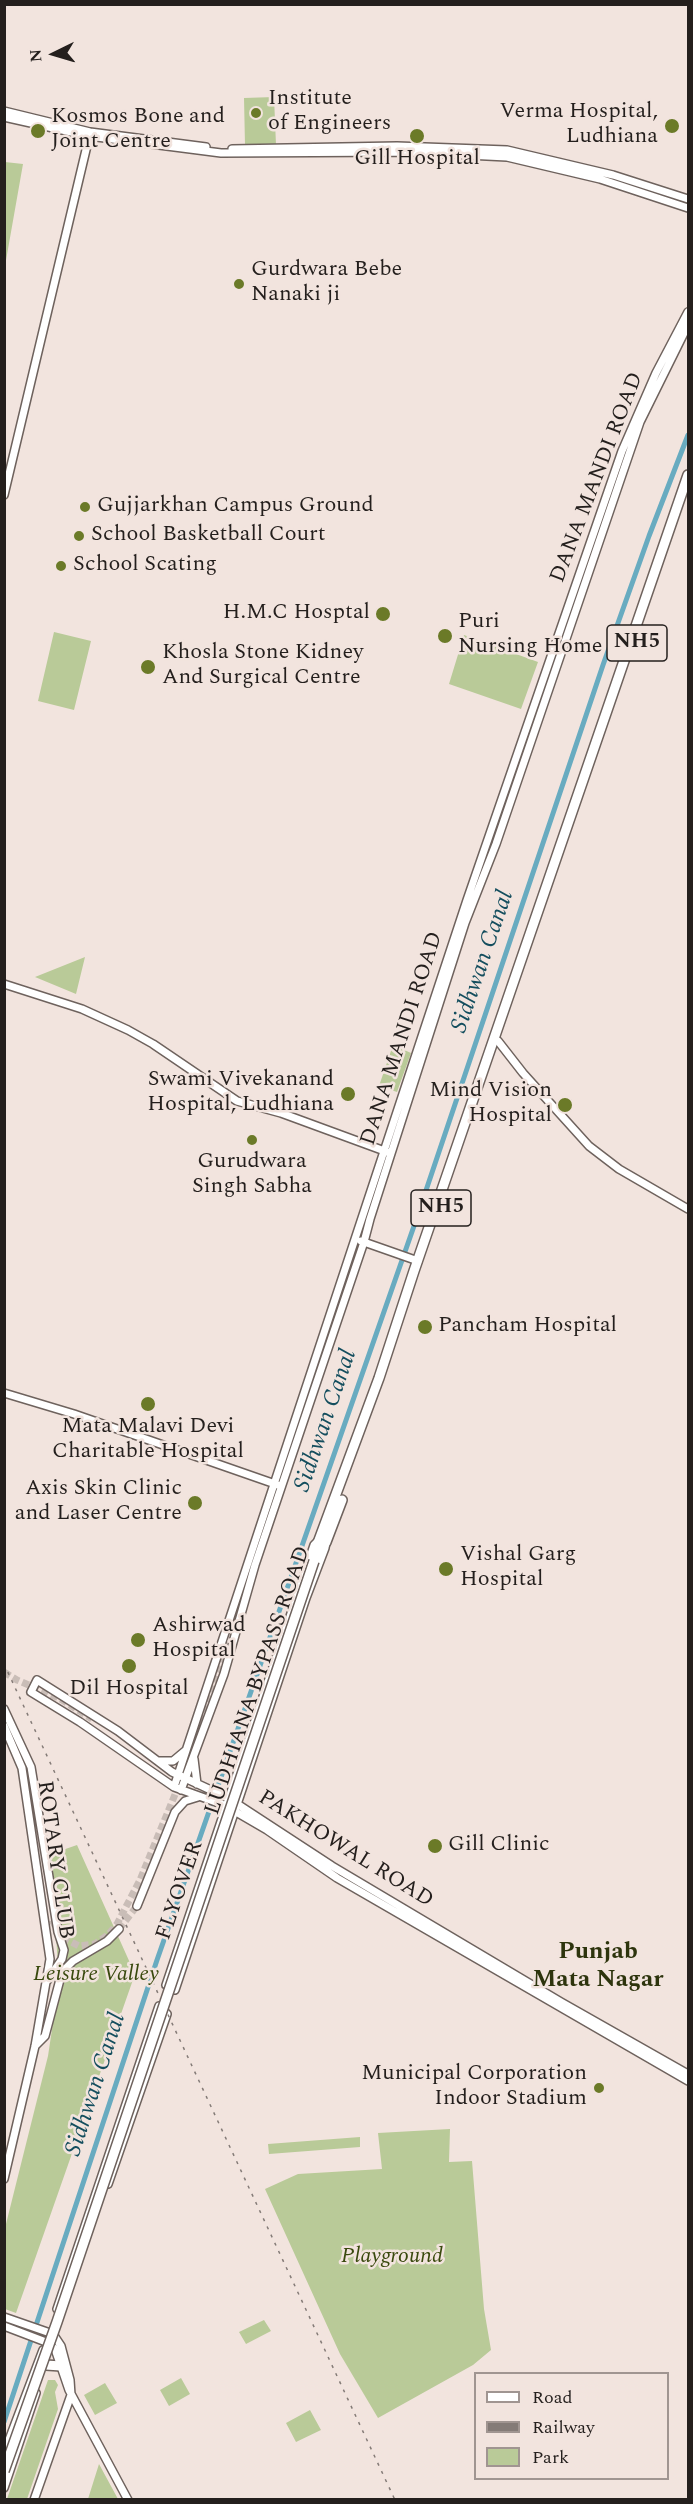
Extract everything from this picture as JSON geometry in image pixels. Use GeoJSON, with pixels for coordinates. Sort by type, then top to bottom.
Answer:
{"type":"FeatureCollection","features":[{"type":"Feature","properties":{"kind":"highway","name":"LUDHIANA BYPASS ROAD"},"geometry":{"type":"LineString","coordinates":[[322,1541],[379,1378],[414,1259],[688,475]]}},
{"type":"Feature","properties":{"kind":"highway","name":"LUDHIANA BYPASS ROAD"},"geometry":{"type":"LineString","coordinates":[[322,1541],[374,1409],[688,490]]}},
{"type":"Feature","properties":{"kind":"highway","name":"FLYOVER"},"geometry":{"type":"LineString","coordinates":[[4,2471],[57,2322],[322,1541]]}},
{"type":"Feature","properties":{"kind":"highway"},"geometry":{"type":"LineString","coordinates":[[46,2365],[61,2366]]}},
{"type":"Feature","properties":{"kind":"street"},"geometry":{"type":"LineString","coordinates":[[4,111],[90,134],[221,149],[397,146],[507,150],[613,175],[688,199]]}},
{"type":"Feature","properties":{"kind":"street"},"geometry":{"type":"LineString","coordinates":[[4,117],[90,134],[221,153],[406,152],[507,157],[600,179],[688,208]]}},
{"type":"Feature","properties":{"kind":"street"},"geometry":{"type":"LineString","coordinates":[[4,495],[90,134]]}},
{"type":"Feature","properties":{"kind":"street","name":"DANA MANDI ROAD"},"geometry":{"type":"LineString","coordinates":[[179,1782],[189,1745],[278,1485],[356,1240],[389,1152],[467,900],[622,451],[651,383],[688,312]]}},
{"type":"Feature","properties":{"kind":"street"},"geometry":{"type":"LineString","coordinates":[[162,1767],[179,1782],[195,1756],[235,1636],[278,1485],[364,1242],[389,1152],[465,923],[496,844],[629,452],[646,407],[688,325]]}},
{"type":"Feature","properties":{"kind":"street"},"geometry":{"type":"LineString","coordinates":[[4,984],[82,1009],[128,1030],[160,1048],[237,1101],[281,1113],[389,1152]]}},
{"type":"Feature","properties":{"kind":"street"},"geometry":{"type":"LineString","coordinates":[[498,1041],[523,1073],[589,1146],[619,1169],[688,1209]]}},
{"type":"Feature","properties":{"kind":"street"},"geometry":{"type":"LineString","coordinates":[[356,1240],[414,1259]]}},
{"type":"Feature","properties":{"kind":"street"},"geometry":{"type":"LineString","coordinates":[[4,1393],[74,1414],[278,1485]]}},
{"type":"Feature","properties":{"kind":"street","name":"LUDHIANA BYPASS ROAD"},"geometry":{"type":"LineString","coordinates":[[322,1541],[175,1990],[166,1985],[314,1545],[322,1541]]}},
{"type":"Feature","properties":{"kind":"street"},"geometry":{"type":"LineString","coordinates":[[223,1651],[226,1639],[235,1636]]}},
{"type":"Feature","properties":{"kind":"street","name":"PAKHOWAL ROAD"},"geometry":{"type":"LineString","coordinates":[[227,1802],[201,1797],[31,1692],[37,1680],[118,1731],[156,1760],[179,1782],[197,1784],[227,1802],[236,1808],[337,1878],[688,2081]]}},
{"type":"Feature","properties":{"kind":"street"},"geometry":{"type":"LineString","coordinates":[[4,1709],[29,1762],[32,1774],[58,1932],[64,1950],[62,1959],[46,1983]]}},
{"type":"Feature","properties":{"kind":"street","name":"ROTARY CLUB"},"geometry":{"type":"LineString","coordinates":[[4,1726],[19,1757],[50,1959],[35,2046],[4,2179]]}},
{"type":"Feature","properties":{"kind":"street"},"geometry":{"type":"LineString","coordinates":[[156,1760],[173,1761],[189,1745]]}},
{"type":"Feature","properties":{"kind":"street"},"geometry":{"type":"LineString","coordinates":[[195,1756],[197,1784]]}},
{"type":"Feature","properties":{"kind":"street"},"geometry":{"type":"LineString","coordinates":[[19,1757],[28,1766],[52,1920]]}},
{"type":"Feature","properties":{"kind":"street"},"geometry":{"type":"LineString","coordinates":[[137,1906],[175,1812],[185,1801],[201,1797]]}},
{"type":"Feature","properties":{"kind":"street","name":"PAKHOWAL ROAD"},"geometry":{"type":"LineString","coordinates":[[236,1808],[530,1984],[688,2074]]}},
{"type":"Feature","properties":{"kind":"street"},"geometry":{"type":"LineString","coordinates":[[35,2046],[45,2036],[56,1986],[62,1972],[73,1961],[107,1941],[119,1929]]}},
{"type":"Feature","properties":{"kind":"street"},"geometry":{"type":"LineString","coordinates":[[4,2453],[51,2333],[166,2014],[159,2006],[51,2333]]}},
{"type":"Feature","properties":{"kind":"street"},"geometry":{"type":"LineString","coordinates":[[4,2317],[51,2333],[63,2351],[69,2374],[71,2395],[34,2499]]}},
{"type":"Feature","properties":{"kind":"street"},"geometry":{"type":"LineString","coordinates":[[4,2326],[47,2343],[61,2366],[71,2395],[128,2499]]}},
{"type":"Feature","properties":{"kind":"street"},"geometry":{"type":"LineString","coordinates":[[4,2488],[46,2365],[47,2343]]}},
{"type":"Feature","properties":{"kind":"green space"},"geometry":{"type":"Polygon","coordinates":[[[274,97],[276,145],[245,145],[244,98],[274,97]]]}},
{"type":"Feature","properties":{"kind":"green space"},"geometry":{"type":"Polygon","coordinates":[[[4,162],[23,164],[5,266],[4,162]]]}},
{"type":"Feature","properties":{"kind":"green space"},"geometry":{"type":"Polygon","coordinates":[[[54,632],[91,641],[74,710],[38,701],[54,632]]]}},
{"type":"Feature","properties":{"kind":"green space"},"geometry":{"type":"Polygon","coordinates":[[[464,635],[538,662],[521,709],[449,684],[464,635]]]}},
{"type":"Feature","properties":{"kind":"green space"},"geometry":{"type":"Polygon","coordinates":[[[85,957],[76,994],[35,977],[85,957]]]}},
{"type":"Feature","properties":{"kind":"green space"},"geometry":{"type":"Polygon","coordinates":[[[393,1045],[411,1053],[397,1092],[379,1086],[393,1045]]]}},
{"type":"Feature","properties":{"kind":"green space","name":"Leisure Valley"},"geometry":{"type":"Polygon","coordinates":[[[77,1845],[135,1974],[16,2313],[5,2309],[5,2228],[48,2056],[59,1983],[51,1854],[77,1845]]]}},
{"type":"Feature","properties":{"kind":"green space","name":"Playground"},"geometry":{"type":"Polygon","coordinates":[[[450,2129],[449,2162],[472,2161],[484,2309],[491,2350],[473,2365],[378,2418],[340,2354],[265,2189],[298,2174],[382,2169],[378,2133],[450,2129]]]}},
{"type":"Feature","properties":{"kind":"green space"},"geometry":{"type":"Polygon","coordinates":[[[360,2137],[360,2147],[269,2154],[268,2144],[360,2137]]]}},
{"type":"Feature","properties":{"kind":"green space"},"geometry":{"type":"Polygon","coordinates":[[[264,2320],[271,2331],[246,2344],[239,2332],[264,2320]]]}},
{"type":"Feature","properties":{"kind":"green space"},"geometry":{"type":"Polygon","coordinates":[[[181,2378],[190,2394],[169,2406],[160,2390],[181,2378]]]}},
{"type":"Feature","properties":{"kind":"green space"},"geometry":{"type":"Polygon","coordinates":[[[48,2380],[55,2380],[58,2385],[55,2392],[58,2409],[27,2499],[7,2499],[48,2380]]]}},
{"type":"Feature","properties":{"kind":"green space"},"geometry":{"type":"Polygon","coordinates":[[[105,2383],[117,2403],[95,2415],[84,2395],[105,2383]]]}},
{"type":"Feature","properties":{"kind":"green space"},"geometry":{"type":"Polygon","coordinates":[[[310,2410],[321,2430],[296,2442],[286,2423],[310,2410]]]}},
{"type":"Feature","properties":{"kind":"green space"},"geometry":{"type":"Polygon","coordinates":[[[99,2464],[118,2499],[88,2499],[99,2464]]]}},
{"type":"Feature","properties":{"kind":"waterway","name":"Sidhwan Canal"},"geometry":{"type":"LineString","coordinates":[[4,2422],[157,1960],[414,1226],[603,665],[688,435]]}},
{"type":"Feature","properties":{"kind":"tunnel"},"geometry":{"type":"LineString","coordinates":[[52,1920],[61,1937],[79,1946],[95,1944],[108,1935],[117,1924],[140,1880],[183,1775],[223,1651]]}},
{"type":"Feature","properties":{"kind":"tunnel"},"geometry":{"type":"LineString","coordinates":[[4,1672],[59,1698],[92,1719]]}},
{"type":"Feature","properties":{"kind":"tunnel"},"geometry":{"type":"LineString","coordinates":[[119,1929],[137,1906]]}},
{"type":"Feature","properties":{"kind":"railway"},"geometry":{"type":"LineString","coordinates":[[4,1664],[395,2500]]}},
{"type":"Feature","properties":{"kind":"place","name":"Institute of Engineers"},"geometry":{"type":"Point","coordinates":[256,113]}},
{"type":"Feature","properties":{"kind":"place","name":"Verma Hospital, Ludhiana"},"geometry":{"type":"Point","coordinates":[672,126]}},
{"type":"Feature","properties":{"kind":"place","name":"Kosmos Bone and Joint Centre"},"geometry":{"type":"Point","coordinates":[38,131]}},
{"type":"Feature","properties":{"kind":"place","name":"Gill Hospital"},"geometry":{"type":"Point","coordinates":[417,136]}},
{"type":"Feature","properties":{"kind":"place","name":"Gurdwara Bebe Nanaki ji"},"geometry":{"type":"Point","coordinates":[239,284]}},
{"type":"Feature","properties":{"kind":"place","name":"Gujjarkhan Campus Ground"},"geometry":{"type":"Point","coordinates":[85,507]}},
{"type":"Feature","properties":{"kind":"place","name":"School Basketball Court"},"geometry":{"type":"Point","coordinates":[79,536]}},
{"type":"Feature","properties":{"kind":"place","name":"School Scating"},"geometry":{"type":"Point","coordinates":[61,566]}},
{"type":"Feature","properties":{"kind":"place","name":"H.M.C Hosptal"},"geometry":{"type":"Point","coordinates":[383,614]}},
{"type":"Feature","properties":{"kind":"place","name":"Puri Nursing Home"},"geometry":{"type":"Point","coordinates":[445,636]}},
{"type":"Feature","properties":{"kind":"place","name":"Khosla Stone Kidney And Surgical Centre"},"geometry":{"type":"Point","coordinates":[148,667]}},
{"type":"Feature","properties":{"kind":"place","name":"Swami Vivekanand Hospital, Ludhiana"},"geometry":{"type":"Point","coordinates":[348,1094]}},
{"type":"Feature","properties":{"kind":"place","name":"Mind Vision Hospital"},"geometry":{"type":"Point","coordinates":[565,1105]}},
{"type":"Feature","properties":{"kind":"place","name":"Gurudwara Singh Sabha"},"geometry":{"type":"Point","coordinates":[252,1140]}},
{"type":"Feature","properties":{"kind":"place","name":"Pancham Hospital"},"geometry":{"type":"Point","coordinates":[425,1327]}},
{"type":"Feature","properties":{"kind":"place","name":"Mata Malavi Devi Charitable Hospital"},"geometry":{"type":"Point","coordinates":[148,1404]}},
{"type":"Feature","properties":{"kind":"place","name":"Axis Skin Clinic and Laser Centre"},"geometry":{"type":"Point","coordinates":[195,1503]}},
{"type":"Feature","properties":{"kind":"place","name":"Vishal Garg Hospital"},"geometry":{"type":"Point","coordinates":[446,1569]}},
{"type":"Feature","properties":{"kind":"place","name":"Ashirwad Hospital"},"geometry":{"type":"Point","coordinates":[138,1640]}},
{"type":"Feature","properties":{"kind":"place","name":"Dil Hospital"},"geometry":{"type":"Point","coordinates":[129,1666]}},
{"type":"Feature","properties":{"kind":"place","name":"Gill Clinic"},"geometry":{"type":"Point","coordinates":[435,1846]}},
{"type":"Feature","properties":{"kind":"place","name":"Municipal Corporation Indoor Stadium"},"geometry":{"type":"Point","coordinates":[599,2088]}},
{"type":"Feature","properties":{"kind":"district","name":"Punjab Mata Nagar"},"geometry":{"type":"Point","coordinates":[598,1967]}}]}
